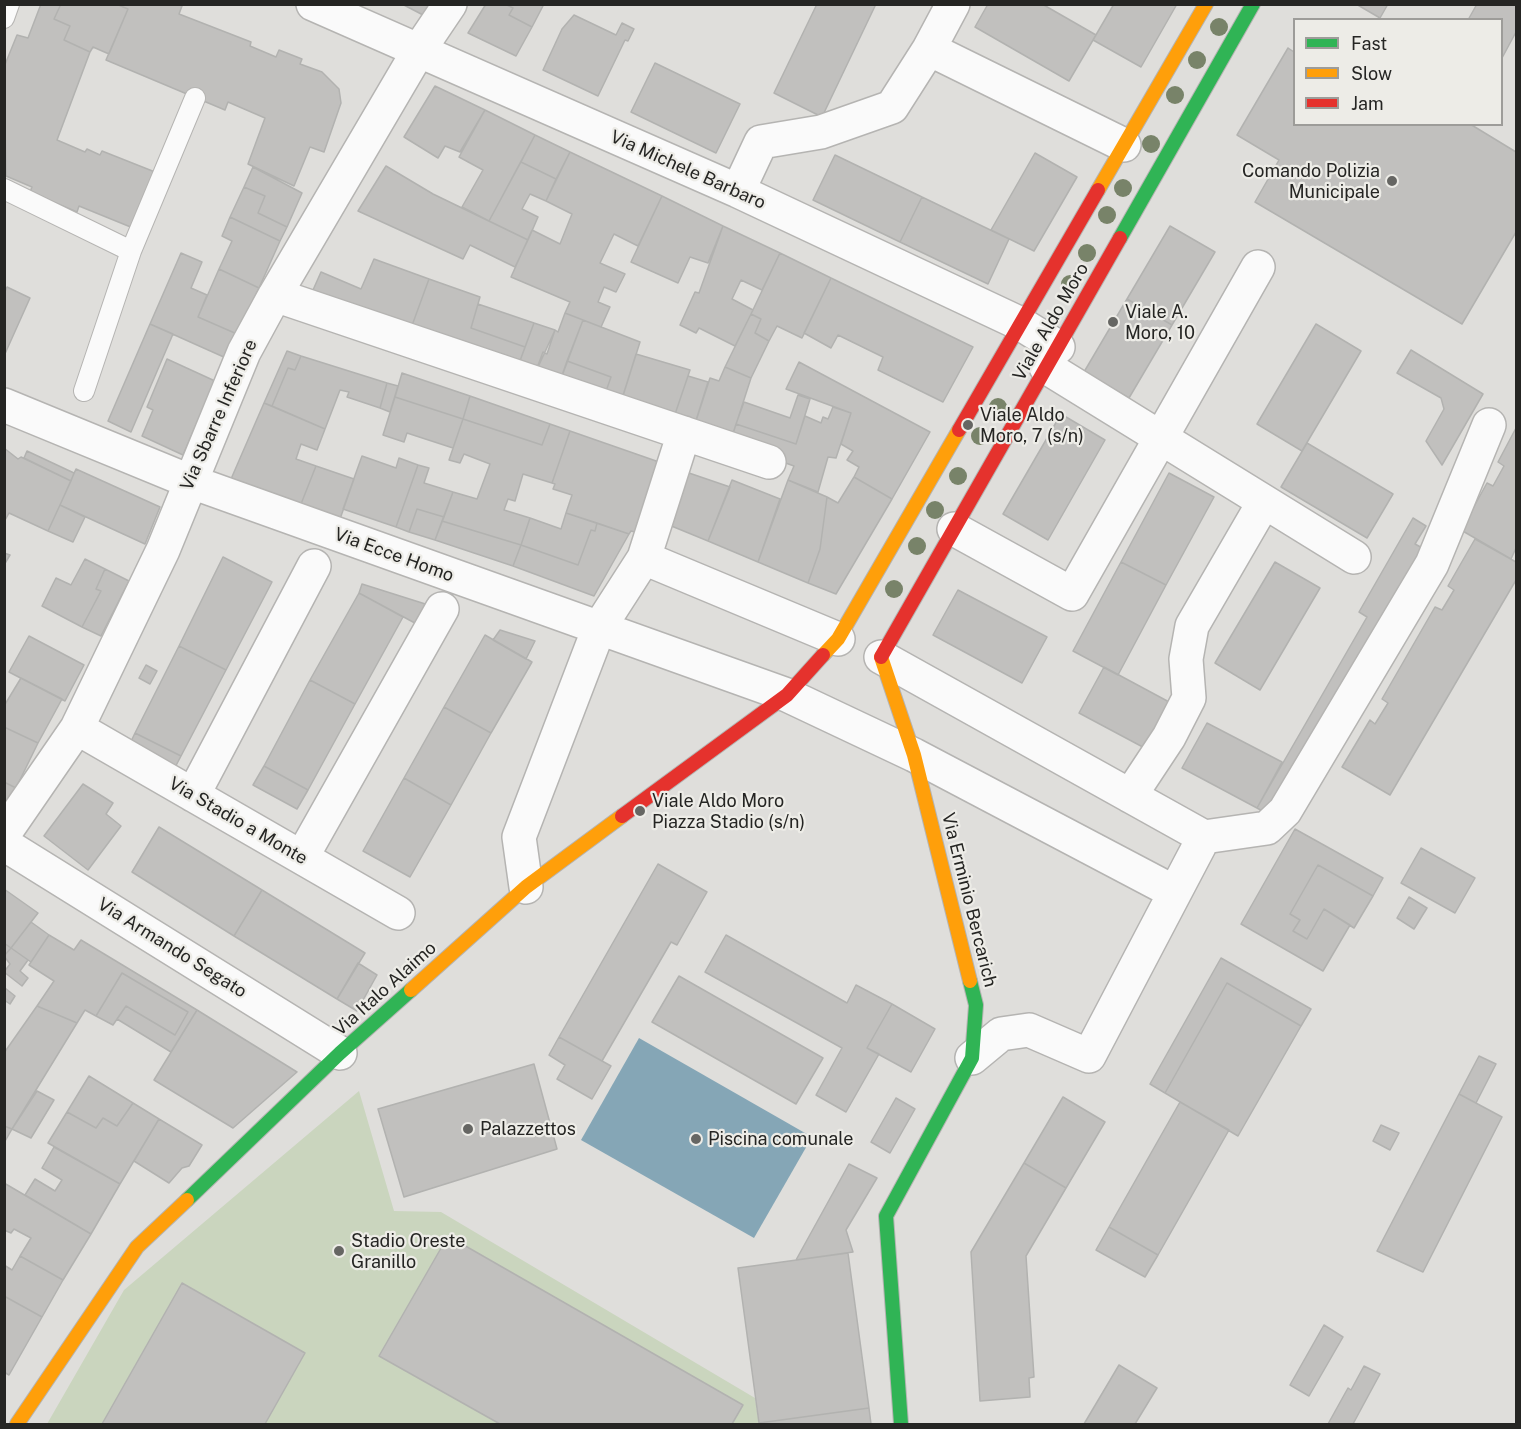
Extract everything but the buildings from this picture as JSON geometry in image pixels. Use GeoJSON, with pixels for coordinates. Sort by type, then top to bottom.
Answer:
{"type":"FeatureCollection","features":[{"type":"Feature","properties":{"kind":"street","name":"Via Michele Barbaro"},"geometry":{"type":"LineString","coordinates":[[313,4],[738,191],[1021,324],[1052,357],[1159,438],[1354,557]]}},
{"type":"Feature","properties":{"kind":"street","name":"Via Sbarre Inferiore"},"geometry":{"type":"LineString","coordinates":[[4,834],[77,729],[163,550],[189,481],[244,352],[418,50],[450,4]]}},
{"type":"Feature","properties":{"kind":"street"},"geometry":{"type":"LineString","coordinates":[[738,191],[761,142],[821,132],[892,107],[929,49],[953,4]]}},
{"type":"Feature","properties":{"kind":"street","name":"Viale Aldo Moro"},"geometry":{"type":"LineString","coordinates":[[843,642],[1021,324],[1206,4]]}},
{"type":"Feature","properties":{"kind":"street","name":"Viale Aldo Moro"},"geometry":{"type":"LineString","coordinates":[[876,655],[954,529],[1253,4]]}},
{"type":"Feature","properties":{"kind":"street"},"geometry":{"type":"LineString","coordinates":[[929,49],[1124,145]]}},
{"type":"Feature","properties":{"kind":"street"},"geometry":{"type":"LineString","coordinates":[[954,529],[1072,594],[1258,267]]}},
{"type":"Feature","properties":{"kind":"street"},"geometry":{"type":"LineString","coordinates":[[275,295],[769,462]]}},
{"type":"Feature","properties":{"kind":"street","name":"Via Ecce Homo"},"geometry":{"type":"LineString","coordinates":[[4,405],[189,481],[787,695],[914,755],[1174,892]]}},
{"type":"Feature","properties":{"kind":"street"},"geometry":{"type":"LineString","coordinates":[[876,655],[1204,837],[1267,828],[1285,811],[1432,564],[1489,425]]}},
{"type":"Feature","properties":{"kind":"street"},"geometry":{"type":"LineString","coordinates":[[526,887],[519,837],[600,628],[644,558],[684,433]]}},
{"type":"Feature","properties":{"kind":"street"},"geometry":{"type":"LineString","coordinates":[[1130,796],[1169,737],[1189,698],[1186,659],[1192,626],[1264,502]]}},
{"type":"Feature","properties":{"kind":"street"},"geometry":{"type":"LineString","coordinates":[[644,558],[843,642]]}},
{"type":"Feature","properties":{"kind":"street"},"geometry":{"type":"LineString","coordinates":[[193,795],[314,566]]}},
{"type":"Feature","properties":{"kind":"street"},"geometry":{"type":"LineString","coordinates":[[302,857],[442,609]]}},
{"type":"Feature","properties":{"kind":"street","name":"Via Italo Alaimo"},"geometry":{"type":"LineString","coordinates":[[17,1425],[137,1247],[340,1053],[526,887],[787,695],[843,642]]}},
{"type":"Feature","properties":{"kind":"street","name":"Via Erminio Bercarich"},"geometry":{"type":"LineString","coordinates":[[876,655],[914,755],[976,1005],[972,1058],[886,1216],[901,1425]]}},
{"type":"Feature","properties":{"kind":"street","name":"Via Stadio a Monte"},"geometry":{"type":"LineString","coordinates":[[77,729],[398,913]]}},
{"type":"Feature","properties":{"kind":"street"},"geometry":{"type":"LineString","coordinates":[[972,1058],[1001,1034],[1029,1030],[1089,1056],[1204,837]]}},
{"type":"Feature","properties":{"kind":"street","name":"Via Armando Segato"},"geometry":{"type":"LineString","coordinates":[[4,844],[340,1053]]}},
{"type":"Feature","properties":{"kind":"lane"},"geometry":{"type":"LineString","coordinates":[[4,18],[9,4]]}},
{"type":"Feature","properties":{"kind":"lane"},"geometry":{"type":"LineString","coordinates":[[84,391],[130,251],[195,98]]}},
{"type":"Feature","properties":{"kind":"lane"},"geometry":{"type":"LineString","coordinates":[[4,189],[130,251]]}},
{"type":"Feature","properties":{"kind":"green space","name":"Stadio Oreste Granillo"},"geometry":{"type":"Polygon","coordinates":[[[359,1091],[394,1211],[441,1212],[755,1398],[759,1424],[47,1424],[124,1290],[359,1091]]]}},
{"type":"Feature","properties":{"kind":"water","name":"Piscina comunale"},"geometry":{"type":"Polygon","coordinates":[[[639,1038],[812,1137],[754,1238],[581,1140],[639,1038]]]}},
{"type":"Feature","properties":{"kind":"traffic: fast"},"geometry":{"type":"LineString","coordinates":[[1120,238],[1253,4]]}},
{"type":"Feature","properties":{"kind":"traffic: fast"},"geometry":{"type":"LineString","coordinates":[[901,1424],[886,1216],[972,1058],[976,1005],[970,981]]}},
{"type":"Feature","properties":{"kind":"traffic: fast"},"geometry":{"type":"LineString","coordinates":[[187,1200],[340,1053],[411,990]]}},
{"type":"Feature","properties":{"kind":"traffic: slow"},"geometry":{"type":"LineString","coordinates":[[1098,190],[1206,4]]}},
{"type":"Feature","properties":{"kind":"traffic: slow"},"geometry":{"type":"LineString","coordinates":[[823,655],[838,639],[959,430]]}},
{"type":"Feature","properties":{"kind":"traffic: slow"},"geometry":{"type":"LineString","coordinates":[[881,657],[914,755],[970,981]]}},
{"type":"Feature","properties":{"kind":"traffic: slow"},"geometry":{"type":"LineString","coordinates":[[411,990],[526,887],[622,816]]}},
{"type":"Feature","properties":{"kind":"traffic: slow"},"geometry":{"type":"LineString","coordinates":[[17,1424],[137,1247],[187,1200]]}},
{"type":"Feature","properties":{"kind":"traffic: jam"},"geometry":{"type":"LineString","coordinates":[[959,430],[1098,190]]}},
{"type":"Feature","properties":{"kind":"traffic: jam"},"geometry":{"type":"LineString","coordinates":[[881,657],[1120,238]]}},
{"type":"Feature","properties":{"kind":"traffic: jam"},"geometry":{"type":"LineString","coordinates":[[622,816],[787,695],[823,655]]}},
{"type":"Feature","properties":{"kind":"place","name":"Comando Polizia Municipale"},"geometry":{"type":"Point","coordinates":[1392,181]}},
{"type":"Feature","properties":{"kind":"place","name":"Viale A. Moro, 10"},"geometry":{"type":"Point","coordinates":[1113,322]}},
{"type":"Feature","properties":{"kind":"place","name":"Viale Aldo Moro, 7 (s/n)"},"geometry":{"type":"Point","coordinates":[968,425]}},
{"type":"Feature","properties":{"kind":"place","name":"Viale Aldo Moro Piazza Stadio (s/n)"},"geometry":{"type":"Point","coordinates":[640,811]}},
{"type":"Feature","properties":{"kind":"place","name":"Palazzettos"},"geometry":{"type":"Point","coordinates":[468,1129]}},
{"type":"Feature","properties":{"kind":"place","name":"Piscina comunale"},"geometry":{"type":"Point","coordinates":[696,1139]}},
{"type":"Feature","properties":{"kind":"place","name":"Stadio Oreste Granillo"},"geometry":{"type":"Point","coordinates":[339,1251]}}]}
